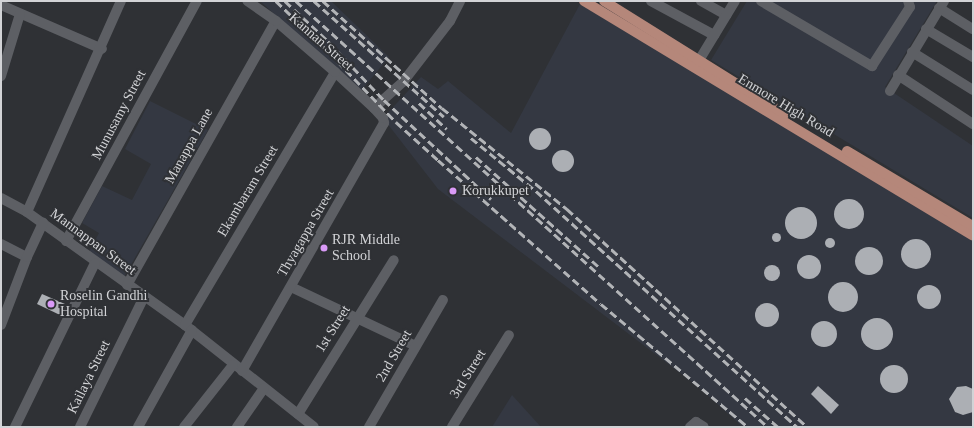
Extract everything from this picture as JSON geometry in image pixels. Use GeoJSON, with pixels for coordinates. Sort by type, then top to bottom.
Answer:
{"type":"FeatureCollection","features":[{"type":"Feature","properties":{"kind":"main road","name":"Enmore High Road"},"geometry":{"type":"LineString","coordinates":[[584,1],[698,63],[973,226]]}},
{"type":"Feature","properties":{"kind":"main road","name":"Enmore High Road"},"geometry":{"type":"LineString","coordinates":[[604,1],[698,63],[973,236]]}},
{"type":"Feature","properties":{"kind":"street"},"geometry":{"type":"LineString","coordinates":[[27,212],[102,49],[122,1]]}},
{"type":"Feature","properties":{"kind":"street","name":"Munusamy Street"},"geometry":{"type":"LineString","coordinates":[[66,241],[197,1]]}},
{"type":"Feature","properties":{"kind":"street","name":"Kannan Street"},"geometry":{"type":"LineString","coordinates":[[247,1],[276,21],[374,108]]}},
{"type":"Feature","properties":{"kind":"street"},"geometry":{"type":"LineString","coordinates":[[374,108],[403,82],[450,21],[460,1]]}},
{"type":"Feature","properties":{"kind":"street"},"geometry":{"type":"LineString","coordinates":[[651,1],[714,35]]}},
{"type":"Feature","properties":{"kind":"street"},"geometry":{"type":"LineString","coordinates":[[701,1],[726,15]]}},
{"type":"Feature","properties":{"kind":"street"},"geometry":{"type":"LineString","coordinates":[[698,63],[735,1]]}},
{"type":"Feature","properties":{"kind":"street"},"geometry":{"type":"LineString","coordinates":[[761,1],[872,66],[910,7],[908,1]]}},
{"type":"Feature","properties":{"kind":"street"},"geometry":{"type":"LineString","coordinates":[[890,91],[898,75],[942,4],[973,29]]}},
{"type":"Feature","properties":{"kind":"street"},"geometry":{"type":"LineString","coordinates":[[1,5],[102,49]]}},
{"type":"Feature","properties":{"kind":"street"},"geometry":{"type":"LineString","coordinates":[[1,76],[20,14]]}},
{"type":"Feature","properties":{"kind":"street","name":"Manappa Lane"},"geometry":{"type":"LineString","coordinates":[[127,285],[276,21]]}},
{"type":"Feature","properties":{"kind":"street"},"geometry":{"type":"LineString","coordinates":[[926,29],[973,56]]}},
{"type":"Feature","properties":{"kind":"street"},"geometry":{"type":"LineString","coordinates":[[912,52],[973,90]]}},
{"type":"Feature","properties":{"kind":"street","name":"Ekambaram Street"},"geometry":{"type":"LineString","coordinates":[[138,427],[188,327],[335,72]]}},
{"type":"Feature","properties":{"kind":"street"},"geometry":{"type":"LineString","coordinates":[[898,75],[973,124]]}},
{"type":"Feature","properties":{"kind":"street","name":"Thyagappa Street"},"geometry":{"type":"LineString","coordinates":[[242,371],[379,133],[383,118],[374,108]]}},
{"type":"Feature","properties":{"kind":"street","name":"Mannappan Street"},"geometry":{"type":"LineString","coordinates":[[1,198],[27,212],[43,223],[95,263],[188,327],[298,414],[309,426]]}},
{"type":"Feature","properties":{"kind":"street"},"geometry":{"type":"LineString","coordinates":[[1,324],[4,302],[43,223]]}},
{"type":"Feature","properties":{"kind":"street"},"geometry":{"type":"LineString","coordinates":[[1,244],[27,257]]}},
{"type":"Feature","properties":{"kind":"street","name":"1st Street"},"geometry":{"type":"LineString","coordinates":[[298,414],[357,317],[394,260]]}},
{"type":"Feature","properties":{"kind":"street"},"geometry":{"type":"LineString","coordinates":[[15,427],[95,263]]}},
{"type":"Feature","properties":{"kind":"street"},"geometry":{"type":"LineString","coordinates":[[291,287],[416,346]]}},
{"type":"Feature","properties":{"kind":"street","name":"Kailaya Street"},"geometry":{"type":"LineString","coordinates":[[80,427],[144,297]]}},
{"type":"Feature","properties":{"kind":"street","name":"2nd Street"},"geometry":{"type":"LineString","coordinates":[[369,427],[443,300]]}},
{"type":"Feature","properties":{"kind":"street","name":"3rd Street"},"geometry":{"type":"LineString","coordinates":[[452,427],[509,335]]}},
{"type":"Feature","properties":{"kind":"street"},"geometry":{"type":"LineString","coordinates":[[184,427],[233,364]]}},
{"type":"Feature","properties":{"kind":"street"},"geometry":{"type":"LineString","coordinates":[[237,427],[264,388]]}},
{"type":"Feature","properties":{"kind":"street"},"geometry":{"type":"LineString","coordinates":[[690,427],[696,422],[704,427]]}},
{"type":"Feature","properties":{"kind":"shaded area"},"geometry":{"type":"Polygon","coordinates":[[[260,1],[331,1],[389,57],[360,92],[260,1]]]}},
{"type":"Feature","properties":{"kind":"shaded area"},"geometry":{"type":"Polygon","coordinates":[[[747,1],[937,1],[885,87],[973,146],[973,218],[711,60],[747,1]]]}},
{"type":"Feature","properties":{"kind":"shaded area"},"geometry":{"type":"Polygon","coordinates":[[[580,4],[973,237],[973,427],[743,427],[696,385],[438,189],[383,118],[421,77],[438,89],[448,81],[511,133],[580,4]]]}},
{"type":"Feature","properties":{"kind":"shaded area"},"geometry":{"type":"Polygon","coordinates":[[[150,101],[208,130],[124,277],[88,254],[99,233],[82,223],[102,186],[132,200],[151,164],[125,149],[150,101]]]}},
{"type":"Feature","properties":{"kind":"shaded area"},"geometry":{"type":"Polygon","coordinates":[[[512,395],[541,427],[492,427],[512,395]]]}},
{"type":"Feature","properties":{"kind":"building"},"geometry":{"type":"Polygon","coordinates":[[[540,128],[548,131],[551,139],[548,147],[540,150],[532,147],[529,139],[532,131],[540,128]]]}},
{"type":"Feature","properties":{"kind":"building"},"geometry":{"type":"Polygon","coordinates":[[[563,150],[571,153],[574,161],[571,169],[563,172],[555,169],[552,161],[555,153],[563,150]]]}},
{"type":"Feature","properties":{"kind":"building"},"geometry":{"type":"Polygon","coordinates":[[[849,199],[860,203],[864,214],[860,225],[849,229],[838,225],[834,214],[838,203],[849,199]]]}},
{"type":"Feature","properties":{"kind":"building"},"geometry":{"type":"Polygon","coordinates":[[[801,207],[812,212],[817,223],[812,234],[801,239],[790,234],[785,223],[790,212],[801,207]]]}},
{"type":"Feature","properties":{"kind":"building"},"geometry":{"type":"Polygon","coordinates":[[[776,232],[781,237],[776,242],[771,237],[776,232]]]}},
{"type":"Feature","properties":{"kind":"building"},"geometry":{"type":"Polygon","coordinates":[[[828,238],[832,238],[834,239],[834,247],[828,248],[825,245],[825,241],[828,238]]]}},
{"type":"Feature","properties":{"kind":"building"},"geometry":{"type":"Polygon","coordinates":[[[916,239],[927,243],[931,254],[927,265],[916,269],[905,265],[901,254],[905,243],[916,239]]]}},
{"type":"Feature","properties":{"kind":"building"},"geometry":{"type":"Polygon","coordinates":[[[869,247],[879,251],[883,261],[879,271],[869,275],[859,271],[855,261],[859,251],[869,247]]]}},
{"type":"Feature","properties":{"kind":"building"},"geometry":{"type":"Polygon","coordinates":[[[809,255],[818,258],[821,267],[818,276],[809,279],[800,276],[797,267],[800,258],[809,255]]]}},
{"type":"Feature","properties":{"kind":"building"},"geometry":{"type":"Polygon","coordinates":[[[769,265],[775,265],[780,270],[778,279],[775,281],[769,281],[764,276],[764,270],[769,265]]]}},
{"type":"Feature","properties":{"kind":"building"},"geometry":{"type":"Polygon","coordinates":[[[843,282],[854,286],[858,297],[854,308],[843,312],[832,308],[828,297],[832,286],[843,282]]]}},
{"type":"Feature","properties":{"kind":"building"},"geometry":{"type":"Polygon","coordinates":[[[929,285],[934,286],[940,292],[940,302],[934,308],[929,309],[924,308],[918,302],[917,297],[918,292],[924,286],[929,285]]]}},
{"type":"Feature","properties":{"kind":"building"},"geometry":{"type":"Polygon","coordinates":[[[42,294],[65,304],[60,315],[37,304],[42,294]]]}},
{"type":"Feature","properties":{"kind":"building"},"geometry":{"type":"Polygon","coordinates":[[[767,303],[772,304],[778,310],[778,320],[772,326],[767,327],[762,326],[756,320],[755,315],[756,310],[762,304],[767,303]]]}},
{"type":"Feature","properties":{"kind":"building"},"geometry":{"type":"Polygon","coordinates":[[[877,318],[888,323],[893,334],[888,345],[877,350],[866,345],[861,334],[866,323],[877,318]]]}},
{"type":"Feature","properties":{"kind":"building"},"geometry":{"type":"Polygon","coordinates":[[[824,321],[833,325],[837,334],[833,343],[824,347],[815,343],[811,334],[815,325],[824,321]]]}},
{"type":"Feature","properties":{"kind":"building"},"geometry":{"type":"Polygon","coordinates":[[[894,365],[904,369],[908,379],[904,389],[894,393],[884,389],[880,379],[884,369],[894,365]]]}},
{"type":"Feature","properties":{"kind":"building"},"geometry":{"type":"Polygon","coordinates":[[[818,386],[839,405],[831,414],[811,394],[818,386]]]}},
{"type":"Feature","properties":{"kind":"building"},"geometry":{"type":"Polygon","coordinates":[[[966,386],[973,389],[973,412],[963,415],[955,412],[949,399],[957,387],[966,386]]]}},
{"type":"Feature","properties":{"kind":"railway"},"geometry":{"type":"LineString","coordinates":[[276,1],[321,44],[396,122],[438,160],[601,304],[748,427]]}},
{"type":"Feature","properties":{"kind":"railway"},"geometry":{"type":"LineString","coordinates":[[285,1],[328,41],[384,100],[491,199]]}},
{"type":"Feature","properties":{"kind":"railway"},"geometry":{"type":"LineString","coordinates":[[296,1],[768,427]]}},
{"type":"Feature","properties":{"kind":"railway"},"geometry":{"type":"LineString","coordinates":[[314,1],[444,117]]}},
{"type":"Feature","properties":{"kind":"railway"},"geometry":{"type":"LineString","coordinates":[[323,1],[442,108],[567,209],[807,427]]}},
{"type":"Feature","properties":{"kind":"railway"},"geometry":{"type":"LineString","coordinates":[[419,103],[447,129]]}},
{"type":"Feature","properties":{"kind":"railway"},"geometry":{"type":"LineString","coordinates":[[471,138],[536,191],[797,427]]}},
{"type":"Feature","properties":{"kind":"railway"},"geometry":{"type":"LineString","coordinates":[[476,157],[598,266]]}},
{"type":"Feature","properties":{"kind":"railway"},"geometry":{"type":"LineString","coordinates":[[745,398],[778,427]]}},
{"type":"Feature","properties":{"kind":"place","name":"Korukkupet"},"geometry":{"type":"Point","coordinates":[453,191]}},
{"type":"Feature","properties":{"kind":"place","name":"RJR Middle School"},"geometry":{"type":"Point","coordinates":[324,248]}},
{"type":"Feature","properties":{"kind":"place","name":"Roselin Gandhi Hospital"},"geometry":{"type":"Point","coordinates":[51,304]}}]}
